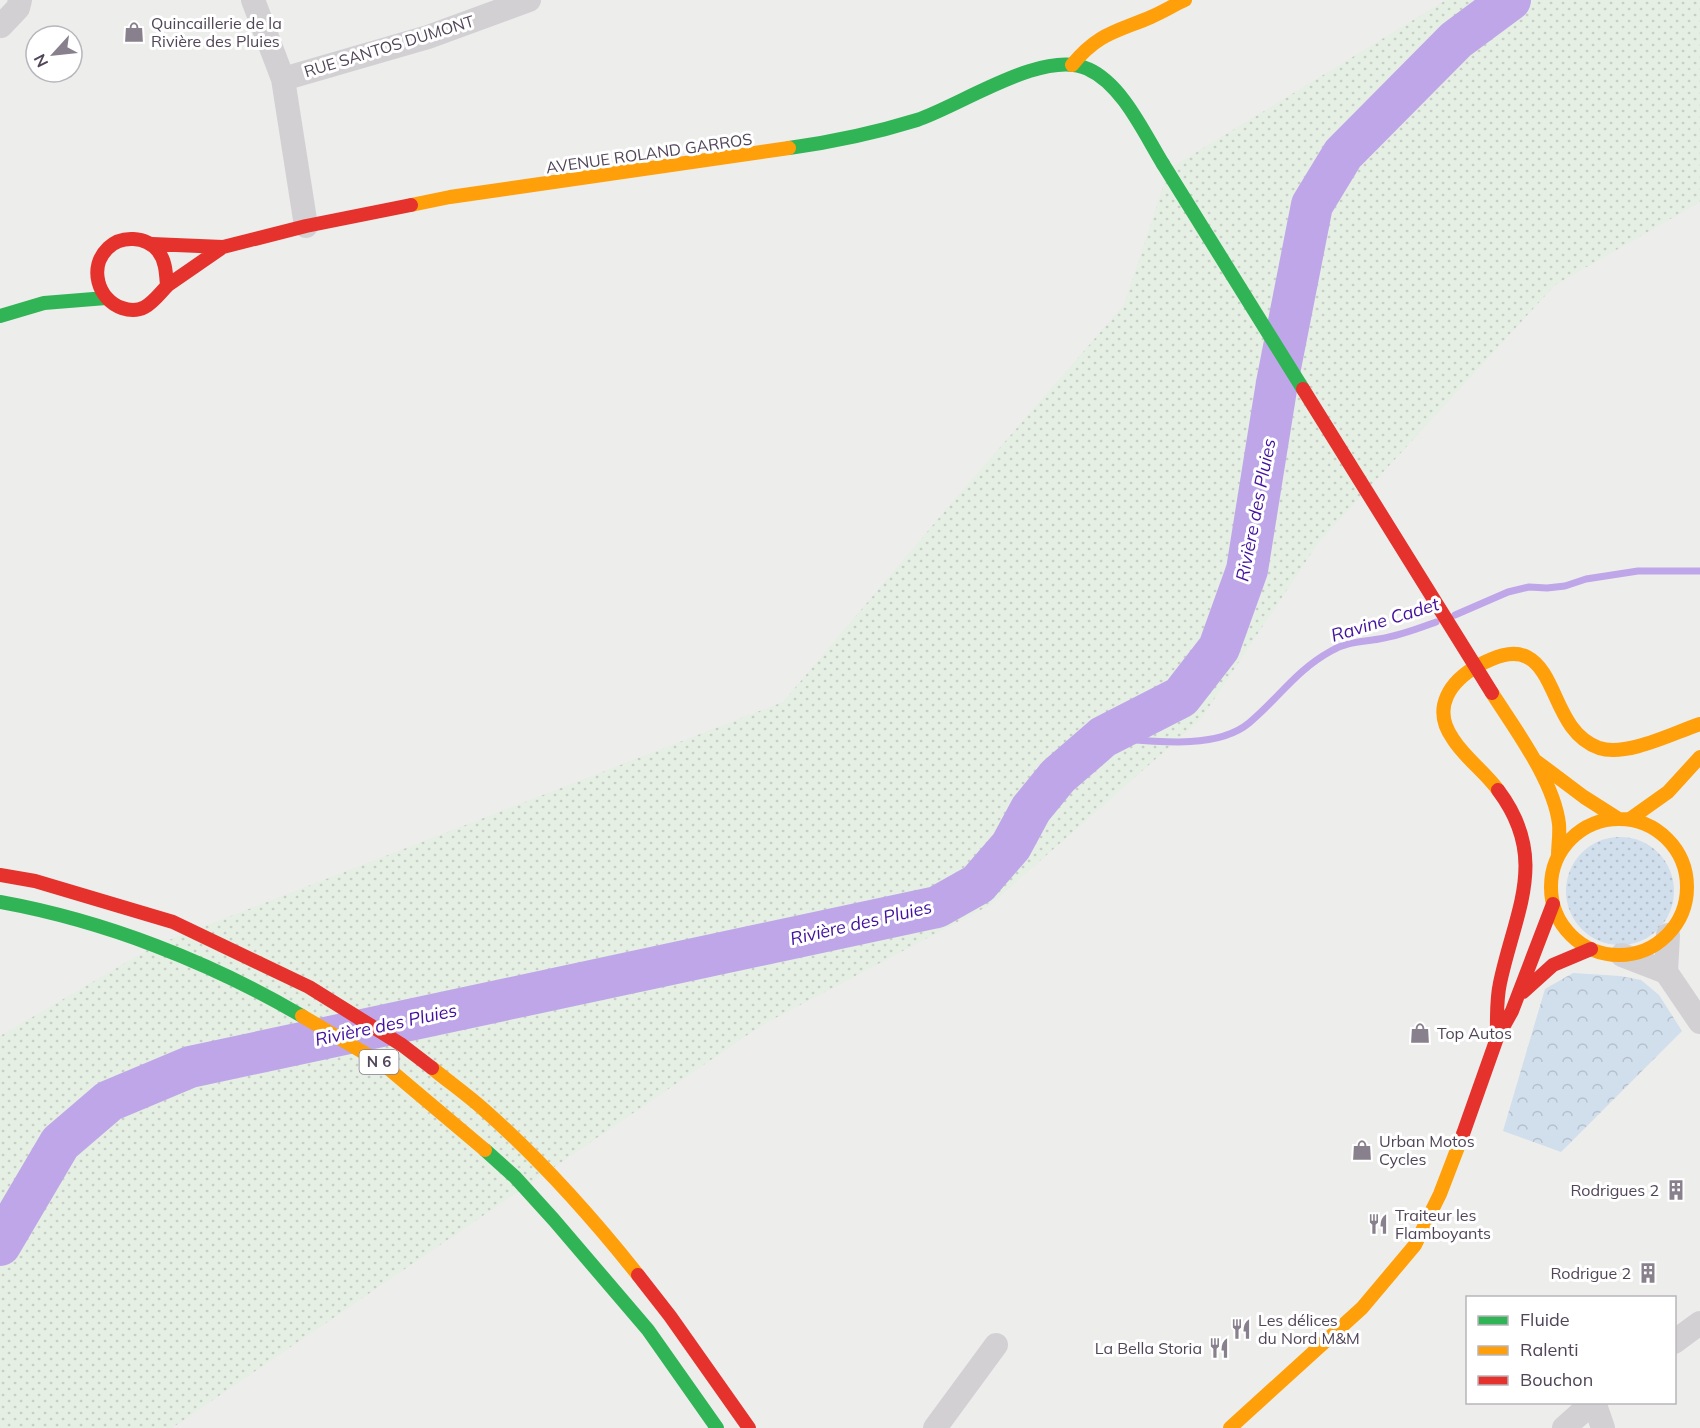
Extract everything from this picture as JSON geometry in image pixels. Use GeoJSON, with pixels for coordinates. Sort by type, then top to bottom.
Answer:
{"type":"FeatureCollection","features":[{"type":"Feature","properties":{"kind":"main road"},"geometry":{"type":"LineString","coordinates":[[1185,0],[1147,19],[1121,26],[1095,39],[1072,64],[1087,68],[1104,79],[1115,91],[1163,164],[1535,760],[1551,796],[1559,824],[1558,856],[1551,880],[1553,904],[1561,923],[1574,938],[1591,949],[1606,954],[1622,955],[1654,946],[1668,935],[1680,917],[1687,896],[1686,874],[1678,853],[1664,836],[1649,825],[1624,819],[1584,797],[1535,760]]}},
{"type":"Feature","properties":{"kind":"main road"},"geometry":{"type":"LineString","coordinates":[[1123,44],[1147,19]]}},
{"type":"Feature","properties":{"kind":"main road","name":"AVENUE ROLAND GARROS"},"geometry":{"type":"LineString","coordinates":[[223,247],[166,286],[158,299],[144,308],[130,310],[117,307],[106,298],[92,271],[102,255],[118,240],[141,239],[152,244],[223,247],[306,226],[450,197],[832,142],[892,128],[943,111],[1029,70],[1072,64]]}},
{"type":"Feature","properties":{"kind":"main road"},"geometry":{"type":"LineString","coordinates":[[1112,64],[1115,91]]}},
{"type":"Feature","properties":{"kind":"main road"},"geometry":{"type":"LineString","coordinates":[[152,244],[163,255],[168,270],[166,286]]}},
{"type":"Feature","properties":{"kind":"main road","name":"AVENUE ROLAND GARROS"},"geometry":{"type":"LineString","coordinates":[[44,303],[70,286]]}},
{"type":"Feature","properties":{"kind":"main road","name":"AVENUE ROLAND GARROS"},"geometry":{"type":"LineString","coordinates":[[0,316],[44,303],[106,298]]}},
{"type":"Feature","properties":{"kind":"main road"},"geometry":{"type":"LineString","coordinates":[[1497,1038],[1497,1005],[1500,984],[1526,881],[1521,833],[1509,803],[1485,774],[1452,741],[1443,720],[1445,699],[1452,686],[1461,675],[1499,654],[1517,653],[1532,660],[1542,671],[1571,730],[1581,740],[1599,748],[1623,750],[1700,724]]}},
{"type":"Feature","properties":{"kind":"main road"},"geometry":{"type":"LineString","coordinates":[[1558,856],[1568,841],[1582,829],[1599,821],[1624,819],[1668,792],[1700,757]]}},
{"type":"Feature","properties":{"kind":"main road"},"geometry":{"type":"LineString","coordinates":[[1664,836],[1668,792]]}},
{"type":"Feature","properties":{"kind":"main road","name":"N 6"},"geometry":{"type":"LineString","coordinates":[[0,875],[35,881],[173,922],[309,987],[402,1045],[482,1108],[536,1160],[605,1234],[670,1316],[749,1428]]}},
{"type":"Feature","properties":{"kind":"main road","name":"N 6"},"geometry":{"type":"LineString","coordinates":[[0,903],[33,908],[156,945],[224,975],[293,1011],[383,1064],[473,1139],[515,1178],[584,1253],[648,1330],[717,1428]]}},
{"type":"Feature","properties":{"kind":"main road"},"geometry":{"type":"LineString","coordinates":[[1230,1428],[1362,1308],[1415,1245],[1440,1194],[1497,1038],[1516,1000],[1553,904]]}},
{"type":"Feature","properties":{"kind":"main road"},"geometry":{"type":"LineString","coordinates":[[1516,1000],[1544,969],[1560,959],[1591,949]]}},
{"type":"Feature","properties":{"kind":"street"},"geometry":{"type":"LineString","coordinates":[[1,26],[18,8],[20,0]]}},
{"type":"Feature","properties":{"kind":"street"},"geometry":{"type":"LineString","coordinates":[[253,0],[283,79],[306,226]]}},
{"type":"Feature","properties":{"kind":"street","name":"RUE SANTOS DUMONT"},"geometry":{"type":"LineString","coordinates":[[283,79],[428,37],[529,0]]}},
{"type":"Feature","properties":{"kind":"street"},"geometry":{"type":"LineString","coordinates":[[1666,972],[1668,935]]}},
{"type":"Feature","properties":{"kind":"street"},"geometry":{"type":"LineString","coordinates":[[1622,955],[1666,972],[1700,1022]]}},
{"type":"Feature","properties":{"kind":"street"},"geometry":{"type":"LineString","coordinates":[[1676,1341],[1700,1323]]}},
{"type":"Feature","properties":{"kind":"street"},"geometry":{"type":"LineString","coordinates":[[935,1428],[996,1345]]}},
{"type":"Feature","properties":{"kind":"street"},"geometry":{"type":"LineString","coordinates":[[1564,1428],[1592,1404]]}},
{"type":"Feature","properties":{"kind":"street"},"geometry":{"type":"LineString","coordinates":[[1595,1404],[1603,1428]]}},
{"type":"Feature","properties":{"kind":"green space"},"geometry":{"type":"Polygon","coordinates":[[[1620,837],[1641,841],[1658,853],[1670,870],[1674,891],[1670,912],[1658,929],[1641,941],[1620,945],[1599,941],[1582,929],[1570,912],[1566,891],[1570,870],[1582,853],[1599,841],[1620,837]]]}},
{"type":"Feature","properties":{"kind":"green space"},"geometry":{"type":"Polygon","coordinates":[[[1573,973],[1620,976],[1641,980],[1659,995],[1682,1031],[1561,1152],[1503,1131],[1545,989],[1573,973]]]}},
{"type":"Feature","properties":{"kind":"sand"},"geometry":{"type":"Polygon","coordinates":[[[1446,0],[1700,0],[1700,202],[1555,285],[1318,543],[1201,719],[990,905],[762,1025],[172,1428],[0,1428],[0,1036],[156,945],[783,702],[1124,305],[1169,169],[1446,0]]]}},
{"type":"Feature","properties":{"kind":"waterway","name":"Rivière des Pluies"},"geometry":{"type":"LineString","coordinates":[[0,1245],[60,1143],[109,1101],[190,1067],[937,907],[978,884],[1011,846],[1031,809],[1058,776],[1103,737],[1181,697],[1219,648],[1247,570],[1277,383],[1312,205],[1343,154],[1456,40],[1510,0]]}},
{"type":"Feature","properties":{"kind":"waterway","name":"Ravine Cadet"},"geometry":{"type":"LineString","coordinates":[[1455,615],[1508,592],[1529,587],[1565,586],[1586,579],[1638,571],[1700,571]]}},
{"type":"Feature","properties":{"kind":"waterway","name":"Ravine Cadet"},"geometry":{"type":"LineString","coordinates":[[1103,737],[1158,742],[1217,738],[1249,723],[1307,667],[1331,651],[1348,644],[1401,634],[1436,622]]}},
{"type":"Feature","properties":{"kind":"traffic: fast"},"geometry":{"type":"LineString","coordinates":[[789,148],[853,137],[917,120],[1026,72],[1049,66],[1070,65],[1088,69],[1100,76],[1122,97],[1163,164]]}},
{"type":"Feature","properties":{"kind":"traffic: fast"},"geometry":{"type":"LineString","coordinates":[[1163,164],[1303,389]]}},
{"type":"Feature","properties":{"kind":"traffic: fast"},"geometry":{"type":"LineString","coordinates":[[0,316],[44,303],[106,298]]}},
{"type":"Feature","properties":{"kind":"traffic: fast"},"geometry":{"type":"LineString","coordinates":[[0,902],[79,920],[156,946],[231,978],[302,1016]]}},
{"type":"Feature","properties":{"kind":"traffic: fast"},"geometry":{"type":"LineString","coordinates":[[485,1150],[515,1177],[554,1220],[648,1330],[717,1428]]}},
{"type":"Feature","properties":{"kind":"traffic: slow"},"geometry":{"type":"LineString","coordinates":[[1072,65],[1081,54],[1099,40],[1185,0]]}},
{"type":"Feature","properties":{"kind":"traffic: slow"},"geometry":{"type":"LineString","coordinates":[[411,205],[450,197],[789,148]]}},
{"type":"Feature","properties":{"kind":"traffic: slow"},"geometry":{"type":"LineString","coordinates":[[1498,790],[1458,746],[1447,728],[1444,717],[1444,706],[1452,687],[1479,665],[1496,657],[1509,654],[1521,655],[1537,665],[1574,729],[1585,740],[1599,748],[1610,750],[1636,747],[1700,724]]}},
{"type":"Feature","properties":{"kind":"traffic: slow"},"geometry":{"type":"LineString","coordinates":[[1492,693],[1522,739],[1550,790],[1559,824],[1558,856]]}},
{"type":"Feature","properties":{"kind":"traffic: slow"},"geometry":{"type":"LineString","coordinates":[[1630,819],[1668,792],[1700,757]]}},
{"type":"Feature","properties":{"kind":"traffic: slow"},"geometry":{"type":"LineString","coordinates":[[1536,761],[1584,797],[1617,818]]}},
{"type":"Feature","properties":{"kind":"traffic: slow"},"geometry":{"type":"LineString","coordinates":[[1619,819],[1645,824],[1667,839],[1682,861],[1687,887],[1682,913],[1667,935],[1645,950],[1619,955],[1593,950],[1571,935],[1556,913],[1551,887],[1556,861],[1571,839],[1593,824],[1619,819]]}},
{"type":"Feature","properties":{"kind":"traffic: slow"},"geometry":{"type":"LineString","coordinates":[[302,1016],[383,1064],[485,1150]]}},
{"type":"Feature","properties":{"kind":"traffic: slow"},"geometry":{"type":"LineString","coordinates":[[432,1068],[482,1108],[544,1167],[583,1209],[638,1275]]}},
{"type":"Feature","properties":{"kind":"traffic: slow"},"geometry":{"type":"LineString","coordinates":[[1230,1428],[1362,1308],[1415,1245],[1440,1194],[1463,1134]]}},
{"type":"Feature","properties":{"kind":"traffic: jam"},"geometry":{"type":"LineString","coordinates":[[152,244],[223,247],[306,226],[411,205]]}},
{"type":"Feature","properties":{"kind":"traffic: jam"},"geometry":{"type":"LineString","coordinates":[[167,286],[163,259],[158,251],[147,242],[126,239],[113,244],[98,264],[98,282],[107,298],[122,308],[137,310],[148,305],[153,301],[168,285],[223,247]]}},
{"type":"Feature","properties":{"kind":"traffic: jam"},"geometry":{"type":"LineString","coordinates":[[1303,389],[1492,693]]}},
{"type":"Feature","properties":{"kind":"traffic: jam"},"geometry":{"type":"LineString","coordinates":[[1497,1038],[1499,990],[1520,908],[1525,862],[1522,839],[1514,815],[1498,790]]}},
{"type":"Feature","properties":{"kind":"traffic: jam"},"geometry":{"type":"LineString","coordinates":[[0,875],[35,881],[173,922],[309,987],[402,1045],[432,1068]]}},
{"type":"Feature","properties":{"kind":"traffic: jam"},"geometry":{"type":"LineString","coordinates":[[1463,1134],[1497,1038],[1512,1011],[1553,904]]}},
{"type":"Feature","properties":{"kind":"traffic: jam"},"geometry":{"type":"LineString","coordinates":[[1523,992],[1553,965],[1591,949]]}},
{"type":"Feature","properties":{"kind":"traffic: jam"},"geometry":{"type":"LineString","coordinates":[[638,1275],[670,1316],[749,1428]]}},
{"type":"Feature","properties":{"kind":"place","name":"Quincaillerie de la Rivière des Pluies"},"geometry":{"type":"Point","coordinates":[134,32]}},
{"type":"Feature","properties":{"kind":"place","name":"Top Autos"},"geometry":{"type":"Point","coordinates":[1420,1033]}},
{"type":"Feature","properties":{"kind":"place","name":"Urban Motos Cycles"},"geometry":{"type":"Point","coordinates":[1362,1150]}},
{"type":"Feature","properties":{"kind":"place","name":"Rodrigues 2"},"geometry":{"type":"Point","coordinates":[1676,1190]}},
{"type":"Feature","properties":{"kind":"place","name":"Traiteur les Flamboyants"},"geometry":{"type":"Point","coordinates":[1378,1224]}},
{"type":"Feature","properties":{"kind":"place","name":"Rodrigue 2"},"geometry":{"type":"Point","coordinates":[1648,1273]}},
{"type":"Feature","properties":{"kind":"place","name":"Les délices du Nord M&M"},"geometry":{"type":"Point","coordinates":[1241,1329]}},
{"type":"Feature","properties":{"kind":"place","name":"La Bella Storia"},"geometry":{"type":"Point","coordinates":[1219,1348]}}]}
